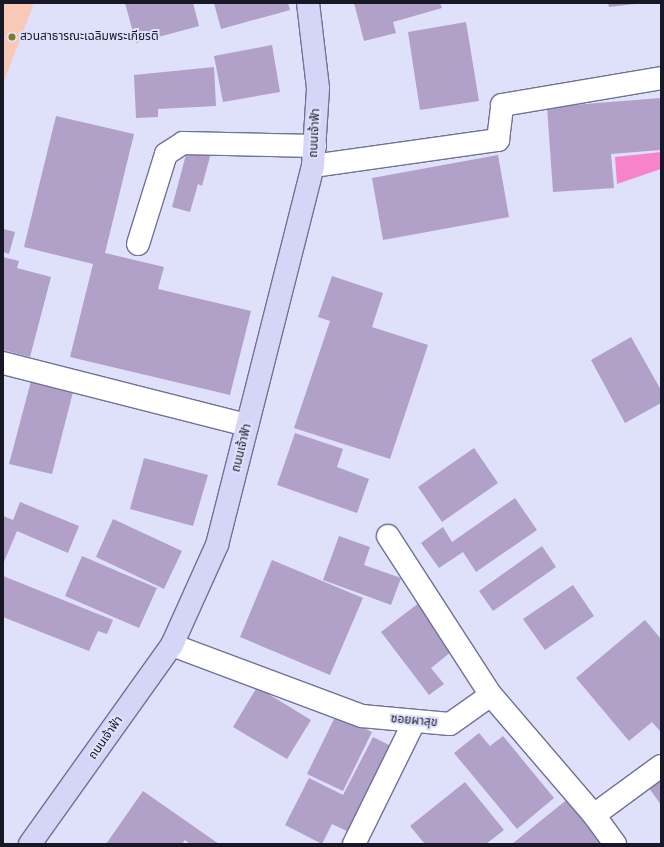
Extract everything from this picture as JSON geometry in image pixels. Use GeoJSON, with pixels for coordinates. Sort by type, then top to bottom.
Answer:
{"type":"FeatureCollection","features":[{"type":"Feature","properties":{"kind":"main road","name":"ถนนเจ้าฟ้า"},"geometry":{"type":"LineString","coordinates":[[30,844],[172,644],[217,545],[314,156],[318,88],[308,3]]}},
{"type":"Feature","properties":{"kind":"street"},"geometry":{"type":"LineString","coordinates":[[138,244],[166,154],[183,143],[314,156],[498,140],[502,105],[661,78]]}},
{"type":"Feature","properties":{"kind":"street"},"geometry":{"type":"LineString","coordinates":[[3,363],[247,426]]}},
{"type":"Feature","properties":{"kind":"street"},"geometry":{"type":"LineString","coordinates":[[388,536],[491,694],[594,815],[615,844]]}},
{"type":"Feature","properties":{"kind":"street","name":"ซอยผาสุข"},"geometry":{"type":"LineString","coordinates":[[172,644],[362,716],[414,722],[450,724],[491,694]]}},
{"type":"Feature","properties":{"kind":"street"},"geometry":{"type":"LineString","coordinates":[[354,844],[414,722]]}},
{"type":"Feature","properties":{"kind":"street"},"geometry":{"type":"LineString","coordinates":[[594,815],[661,766]]}},
{"type":"Feature","properties":{"kind":"shaded area","name":"สวนสาธารณะเฉลิมพระเกียรติ"},"geometry":{"type":"Polygon","coordinates":[[[3,3],[34,3],[3,84],[3,3]]]}},
{"type":"Feature","properties":{"kind":"shaded area"},"geometry":{"type":"Polygon","coordinates":[[[661,152],[661,169],[617,184],[615,157],[661,152]]]}},
{"type":"Feature","properties":{"kind":"building"},"geometry":{"type":"Polygon","coordinates":[[[125,3],[193,3],[199,26],[136,43],[125,3]]]}},
{"type":"Feature","properties":{"kind":"building"},"geometry":{"type":"Polygon","coordinates":[[[214,3],[288,3],[290,10],[221,29],[214,3]]]}},
{"type":"Feature","properties":{"kind":"building"},"geometry":{"type":"Polygon","coordinates":[[[354,3],[440,3],[442,8],[393,22],[396,33],[364,41],[354,3]]]}},
{"type":"Feature","properties":{"kind":"building"},"geometry":{"type":"Polygon","coordinates":[[[608,3],[635,3],[635,4],[609,7],[608,3]]]}},
{"type":"Feature","properties":{"kind":"building"},"geometry":{"type":"Polygon","coordinates":[[[466,22],[479,101],[420,110],[408,32],[466,22]]]}},
{"type":"Feature","properties":{"kind":"building"},"geometry":{"type":"Polygon","coordinates":[[[272,45],[280,92],[223,102],[214,56],[272,45]]]}},
{"type":"Feature","properties":{"kind":"building"},"geometry":{"type":"Polygon","coordinates":[[[214,67],[216,106],[158,109],[158,117],[136,118],[134,75],[214,67]]]}},
{"type":"Feature","properties":{"kind":"building"},"geometry":{"type":"Polygon","coordinates":[[[661,98],[661,150],[611,154],[614,188],[553,192],[547,107],[661,98]]]}},
{"type":"Feature","properties":{"kind":"building"},"geometry":{"type":"Polygon","coordinates":[[[56,116],[134,134],[105,253],[164,267],[158,289],[251,311],[230,395],[70,357],[93,264],[24,247],[56,116]]]}},
{"type":"Feature","properties":{"kind":"building"},"geometry":{"type":"Polygon","coordinates":[[[188,147],[211,153],[202,186],[198,184],[190,212],[172,207],[188,147]]]}},
{"type":"Feature","properties":{"kind":"building"},"geometry":{"type":"Polygon","coordinates":[[[498,155],[509,217],[383,240],[372,178],[498,155]]]}},
{"type":"Feature","properties":{"kind":"building"},"geometry":{"type":"Polygon","coordinates":[[[3,229],[15,232],[9,254],[3,252],[3,229]]]}},
{"type":"Feature","properties":{"kind":"building"},"geometry":{"type":"Polygon","coordinates":[[[3,257],[19,261],[17,268],[51,277],[30,357],[3,350],[3,257]]]}},
{"type":"Feature","properties":{"kind":"building"},"geometry":{"type":"Polygon","coordinates":[[[332,276],[383,293],[372,327],[428,345],[390,459],[294,428],[330,321],[318,317],[332,276]]]}},
{"type":"Feature","properties":{"kind":"building"},"geometry":{"type":"Polygon","coordinates":[[[631,337],[661,390],[661,403],[625,423],[591,360],[631,337]]]}},
{"type":"Feature","properties":{"kind":"building"},"geometry":{"type":"Polygon","coordinates":[[[31,381],[73,392],[52,474],[9,464],[31,381]]]}},
{"type":"Feature","properties":{"kind":"building"},"geometry":{"type":"Polygon","coordinates":[[[295,433],[343,449],[337,467],[369,479],[357,513],[277,485],[295,433]]]}},
{"type":"Feature","properties":{"kind":"building"},"geometry":{"type":"Polygon","coordinates":[[[474,448],[498,483],[442,522],[418,487],[474,448]]]}},
{"type":"Feature","properties":{"kind":"building"},"geometry":{"type":"Polygon","coordinates":[[[144,458],[208,475],[193,526],[130,509],[144,458]]]}},
{"type":"Feature","properties":{"kind":"building"},"geometry":{"type":"Polygon","coordinates":[[[515,498],[537,530],[476,572],[463,552],[439,568],[421,543],[443,527],[452,542],[515,498]]]}},
{"type":"Feature","properties":{"kind":"building"},"geometry":{"type":"Polygon","coordinates":[[[20,502],[79,526],[68,553],[17,531],[3,564],[3,516],[13,520],[20,502]]]}},
{"type":"Feature","properties":{"kind":"building"},"geometry":{"type":"Polygon","coordinates":[[[113,519],[182,551],[164,589],[96,557],[113,519]]]}},
{"type":"Feature","properties":{"kind":"building"},"geometry":{"type":"Polygon","coordinates":[[[339,536],[370,547],[364,565],[401,578],[391,605],[323,580],[339,536]]]}},
{"type":"Feature","properties":{"kind":"building"},"geometry":{"type":"Polygon","coordinates":[[[542,546],[556,567],[493,611],[479,591],[542,546]]]}},
{"type":"Feature","properties":{"kind":"building"},"geometry":{"type":"Polygon","coordinates":[[[82,556],[157,588],[139,628],[65,596],[82,556]]]}},
{"type":"Feature","properties":{"kind":"building"},"geometry":{"type":"Polygon","coordinates":[[[272,560],[363,598],[330,675],[240,637],[272,560]]]}},
{"type":"Feature","properties":{"kind":"building"},"geometry":{"type":"Polygon","coordinates":[[[3,576],[113,620],[107,634],[98,631],[89,651],[3,617],[3,576]]]}},
{"type":"Feature","properties":{"kind":"building"},"geometry":{"type":"Polygon","coordinates":[[[573,585],[594,616],[545,650],[523,619],[573,585]]]}},
{"type":"Feature","properties":{"kind":"building"},"geometry":{"type":"Polygon","coordinates":[[[420,602],[456,648],[431,668],[444,684],[429,695],[381,632],[420,602]]]}},
{"type":"Feature","properties":{"kind":"building"},"geometry":{"type":"Polygon","coordinates":[[[645,620],[661,639],[661,732],[652,722],[629,741],[576,678],[645,620]]]}},
{"type":"Feature","properties":{"kind":"building"},"geometry":{"type":"Polygon","coordinates":[[[257,687],[311,720],[287,759],[233,727],[257,687]]]}},
{"type":"Feature","properties":{"kind":"building"},"geometry":{"type":"Polygon","coordinates":[[[336,715],[372,732],[343,791],[307,774],[336,715]]]}},
{"type":"Feature","properties":{"kind":"building"},"geometry":{"type":"Polygon","coordinates":[[[479,733],[490,746],[503,736],[554,798],[517,829],[454,753],[479,733]]]}},
{"type":"Feature","properties":{"kind":"building"},"geometry":{"type":"Polygon","coordinates":[[[373,737],[397,749],[353,834],[332,824],[322,844],[285,825],[309,778],[343,795],[373,737]]]}},
{"type":"Feature","properties":{"kind":"building"},"geometry":{"type":"Polygon","coordinates":[[[661,779],[661,805],[649,788],[661,779]]]}},
{"type":"Feature","properties":{"kind":"building"},"geometry":{"type":"Polygon","coordinates":[[[465,782],[504,830],[486,844],[425,844],[410,826],[465,782]]]}},
{"type":"Feature","properties":{"kind":"building"},"geometry":{"type":"Polygon","coordinates":[[[143,791],[219,844],[190,844],[185,840],[182,844],[106,844],[143,791]]]}},
{"type":"Feature","properties":{"kind":"building"},"geometry":{"type":"Polygon","coordinates":[[[569,798],[607,844],[512,844],[569,798]]]}},
{"type":"Feature","properties":{"kind":"place","name":"สวนสาธารณะเฉลิมพระเกียรติ"},"geometry":{"type":"Point","coordinates":[12,37]}}]}
